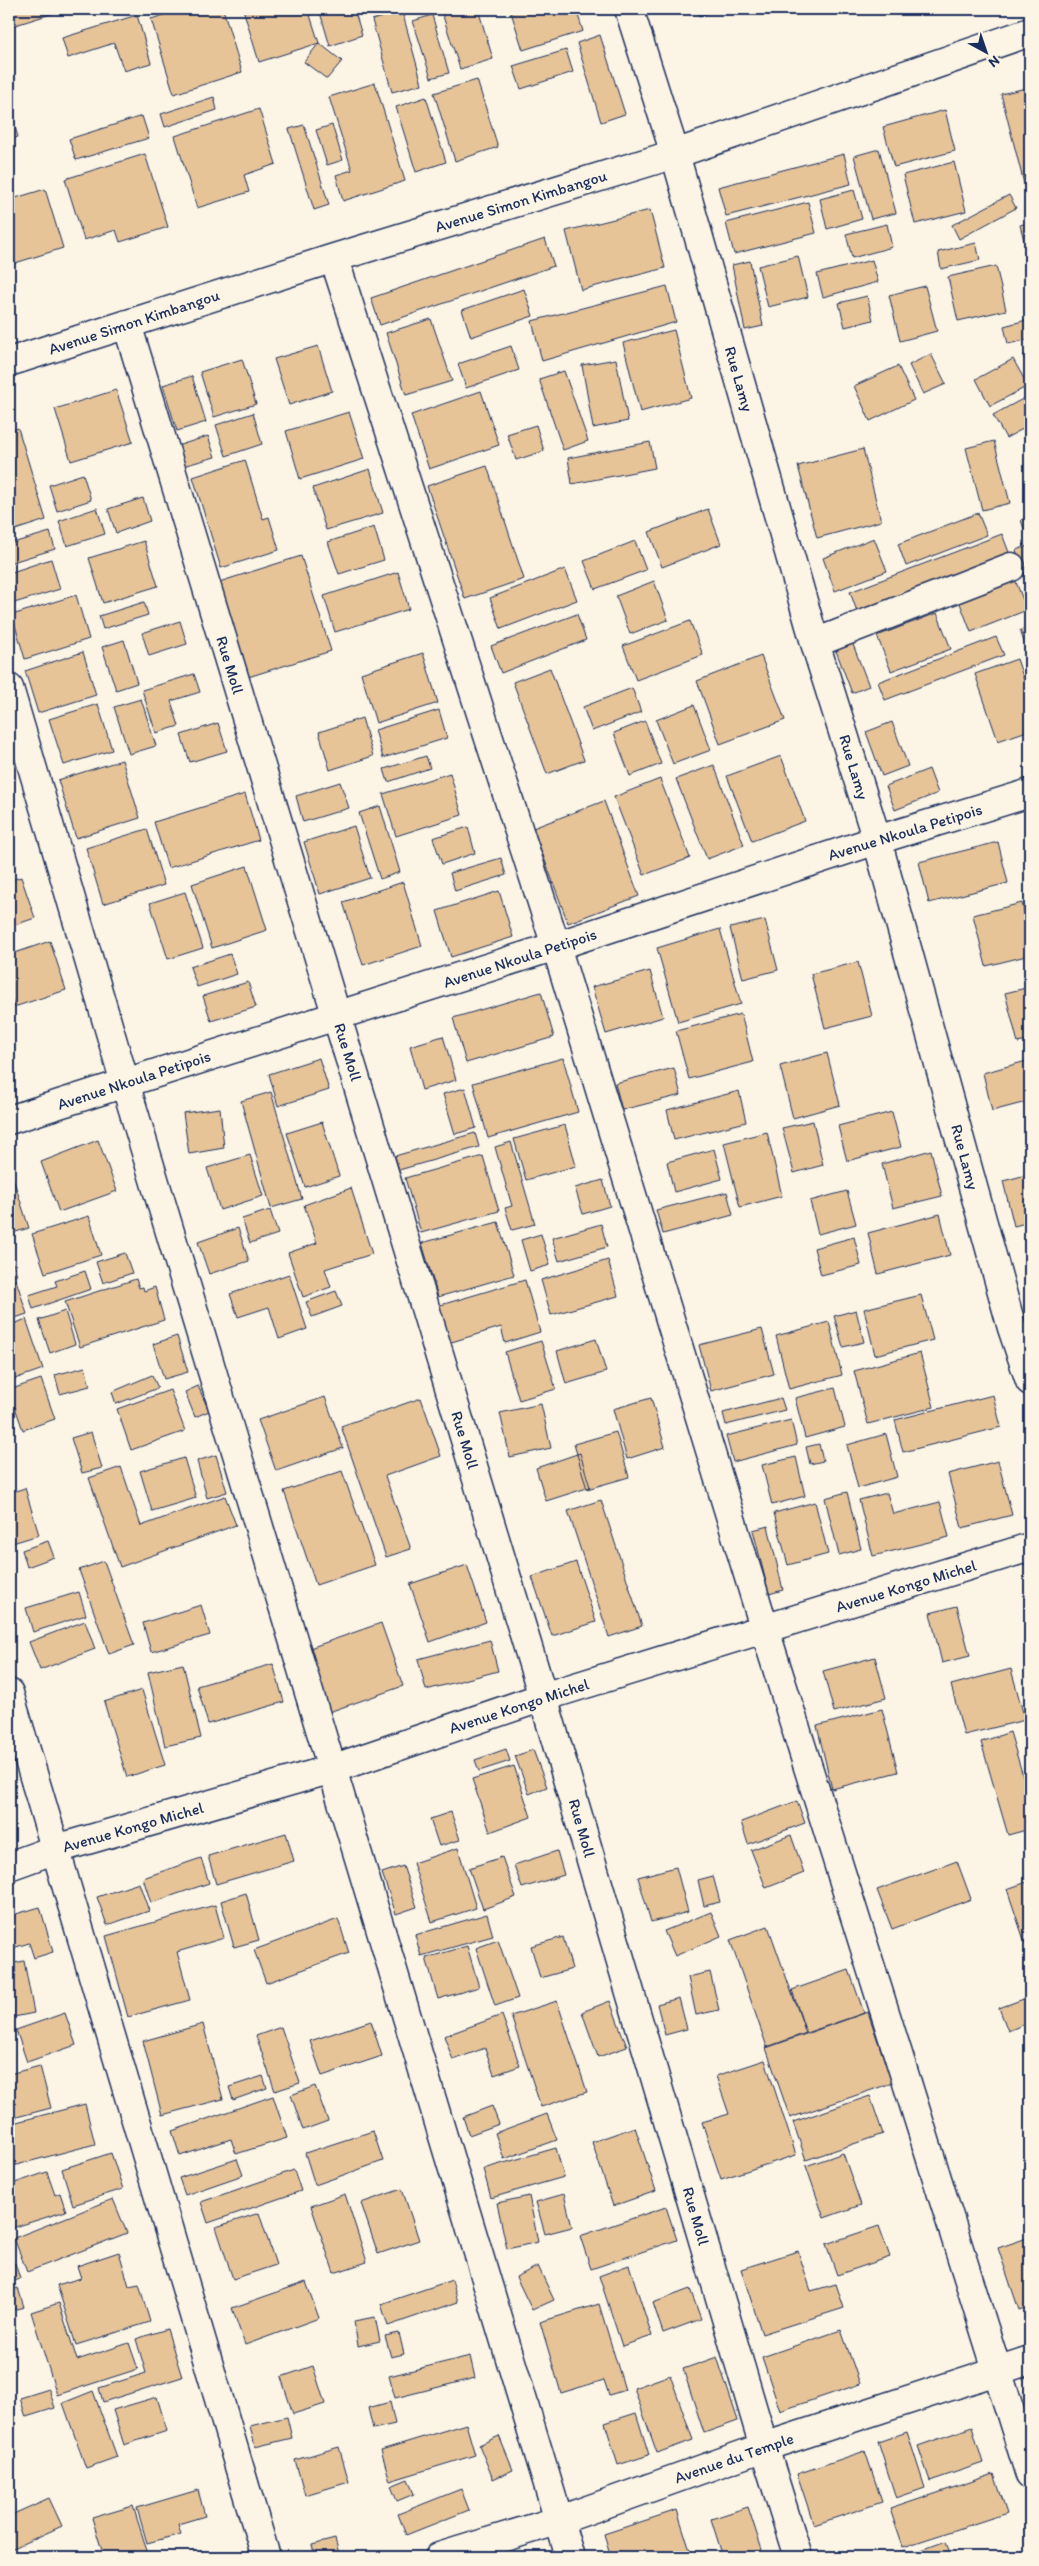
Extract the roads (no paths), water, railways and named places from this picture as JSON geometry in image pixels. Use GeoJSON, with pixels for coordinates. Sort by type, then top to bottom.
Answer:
{"type":"FeatureCollection","features":[{"type":"Feature","properties":{"kind":"street","name":"Rue Lamy"},"geometry":{"type":"LineString","coordinates":[[629,9],[675,154],[815,643],[877,840],[1012,1328],[1030,1381]]}},
{"type":"Feature","properties":{"kind":"street","name":"Avenue Simon Kimbangou"},"geometry":{"type":"LineString","coordinates":[[9,362],[334,258],[675,154],[1030,32]]}},
{"type":"Feature","properties":{"kind":"street"},"geometry":{"type":"LineString","coordinates":[[334,258],[556,946],[765,1630],[1030,2475]]}},
{"type":"Feature","properties":{"kind":"street","name":"Rue Moll"},"geometry":{"type":"LineString","coordinates":[[127,324],[543,1697],[798,2557]]}},
{"type":"Feature","properties":{"kind":"street"},"geometry":{"type":"LineString","coordinates":[[815,643],[1011,567]]}},
{"type":"Feature","properties":{"kind":"street"},"geometry":{"type":"LineString","coordinates":[[9,688],[125,1083],[557,2521],[570,2557]]}},
{"type":"Feature","properties":{"kind":"street","name":"Avenue Nkoula Petipois"},"geometry":{"type":"LineString","coordinates":[[9,1120],[337,1017],[877,840],[1030,793]]}},
{"type":"Feature","properties":{"kind":"street","name":"Avenue Kongo Michel"},"geometry":{"type":"LineString","coordinates":[[9,1866],[56,1850],[332,1769],[543,1697],[1030,1547]]}},
{"type":"Feature","properties":{"kind":"street"},"geometry":{"type":"LineString","coordinates":[[9,1693],[266,2557]]}},
{"type":"Feature","properties":{"kind":"street","name":"Avenue du Temple"},"geometry":{"type":"LineString","coordinates":[[439,2557],[557,2521],[764,2447],[1030,2360]]}}]}
